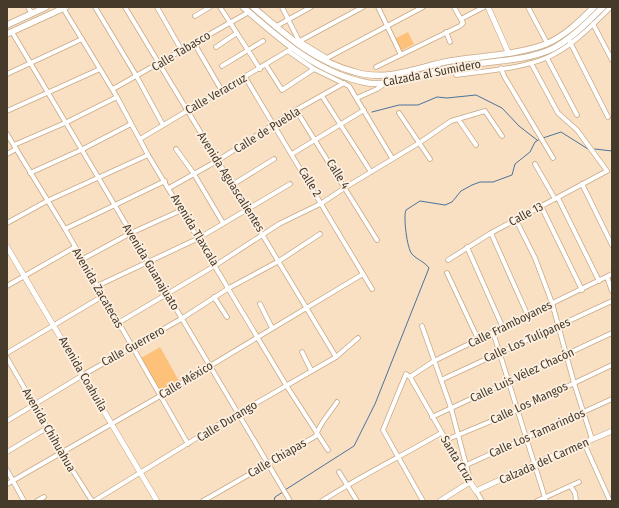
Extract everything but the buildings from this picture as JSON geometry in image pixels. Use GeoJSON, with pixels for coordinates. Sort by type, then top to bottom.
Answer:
{"type":"FeatureCollection","features":[{"type":"Feature","properties":{"kind":"main road"},"geometry":{"type":"LineString","coordinates":[[7,25],[46,7]]}},
{"type":"Feature","properties":{"kind":"main road","name":"Calzada al Sumidero"},"geometry":{"type":"LineString","coordinates":[[243,7],[290,50],[347,77],[369,83],[385,83],[453,67],[530,56],[570,40],[591,22],[603,7]]}},
{"type":"Feature","properties":{"kind":"main road","name":"Calzada al Sumidero"},"geometry":{"type":"LineString","coordinates":[[257,8],[275,27],[330,64],[370,76],[386,76],[445,62],[535,48],[547,43],[572,28],[594,7]]}},
{"type":"Feature","properties":{"kind":"main road"},"geometry":{"type":"LineString","coordinates":[[9,33],[65,8]]}},
{"type":"Feature","properties":{"kind":"street"},"geometry":{"type":"LineString","coordinates":[[28,7],[32,14]]}},
{"type":"Feature","properties":{"kind":"street"},"geometry":{"type":"LineString","coordinates":[[95,7],[137,77],[163,126]]}},
{"type":"Feature","properties":{"kind":"street","name":"Avenida Aguascalientes"},"geometry":{"type":"LineString","coordinates":[[125,7],[336,357]]}},
{"type":"Feature","properties":{"kind":"street"},"geometry":{"type":"LineString","coordinates":[[157,7],[182,51]]}},
{"type":"Feature","properties":{"kind":"street"},"geometry":{"type":"LineString","coordinates":[[198,7],[202,12]]}},
{"type":"Feature","properties":{"kind":"street"},"geometry":{"type":"LineString","coordinates":[[195,16],[210,7]]}},
{"type":"Feature","properties":{"kind":"street"},"geometry":{"type":"LineString","coordinates":[[220,7],[260,69]]}},
{"type":"Feature","properties":{"kind":"street"},"geometry":{"type":"LineString","coordinates":[[282,7],[298,43],[329,58],[386,25],[423,7]]}},
{"type":"Feature","properties":{"kind":"street"},"geometry":{"type":"LineString","coordinates":[[275,27],[311,7]]}},
{"type":"Feature","properties":{"kind":"street"},"geometry":{"type":"LineString","coordinates":[[351,7],[353,12]]}},
{"type":"Feature","properties":{"kind":"street"},"geometry":{"type":"LineString","coordinates":[[298,43],[363,7]]}},
{"type":"Feature","properties":{"kind":"street"},"geometry":{"type":"LineString","coordinates":[[378,7],[401,55]]}},
{"type":"Feature","properties":{"kind":"street"},"geometry":{"type":"LineString","coordinates":[[454,7],[462,21]]}},
{"type":"Feature","properties":{"kind":"street"},"geometry":{"type":"LineString","coordinates":[[376,67],[446,32],[484,7]]}},
{"type":"Feature","properties":{"kind":"street"},"geometry":{"type":"LineString","coordinates":[[488,7],[508,52]]}},
{"type":"Feature","properties":{"kind":"street"},"geometry":{"type":"LineString","coordinates":[[528,7],[547,43]]}},
{"type":"Feature","properties":{"kind":"street"},"geometry":{"type":"LineString","coordinates":[[611,7],[591,22],[612,60]]}},
{"type":"Feature","properties":{"kind":"street","name":"Avenida Tlaxcala"},"geometry":{"type":"LineString","coordinates":[[65,8],[82,40],[117,97],[148,154],[216,265],[286,385],[328,450]]}},
{"type":"Feature","properties":{"kind":"street","name":"Calle Tabasco"},"geometry":{"type":"LineString","coordinates":[[113,90],[248,12]]}},
{"type":"Feature","properties":{"kind":"street"},"geometry":{"type":"LineString","coordinates":[[446,32],[450,42]]}},
{"type":"Feature","properties":{"kind":"street","name":"Avenida Guanajuato"},"geometry":{"type":"LineString","coordinates":[[9,33],[30,63],[289,499]]}},
{"type":"Feature","properties":{"kind":"street"},"geometry":{"type":"LineString","coordinates":[[216,47],[237,33]]}},
{"type":"Feature","properties":{"kind":"street"},"geometry":{"type":"LineString","coordinates":[[7,74],[82,40]]}},
{"type":"Feature","properties":{"kind":"street"},"geometry":{"type":"LineString","coordinates":[[456,75],[531,63],[547,58],[570,40],[608,117]]}},
{"type":"Feature","properties":{"kind":"street"},"geometry":{"type":"LineString","coordinates":[[222,66],[263,41]]}},
{"type":"Feature","properties":{"kind":"street"},"geometry":{"type":"LineString","coordinates":[[194,43],[222,91]]}},
{"type":"Feature","properties":{"kind":"street"},"geometry":{"type":"LineString","coordinates":[[290,50],[314,68],[349,86],[392,158]]}},
{"type":"Feature","properties":{"kind":"street","name":"Calle Veracruz"},"geometry":{"type":"LineString","coordinates":[[140,139],[290,50]]}},
{"type":"Feature","properties":{"kind":"street"},"geometry":{"type":"LineString","coordinates":[[547,58],[577,115]]}},
{"type":"Feature","properties":{"kind":"street","name":"Calle 13"},"geometry":{"type":"LineString","coordinates":[[448,260],[491,233],[607,171],[578,130],[558,113],[531,63]]}},
{"type":"Feature","properties":{"kind":"street"},"geometry":{"type":"LineString","coordinates":[[266,65],[282,90],[314,68]]}},
{"type":"Feature","properties":{"kind":"street"},"geometry":{"type":"LineString","coordinates":[[501,68],[504,76],[553,158]]}},
{"type":"Feature","properties":{"kind":"street"},"geometry":{"type":"LineString","coordinates":[[7,111],[100,69]]}},
{"type":"Feature","properties":{"kind":"street","name":"Calle 2"},"geometry":{"type":"LineString","coordinates":[[245,77],[322,203],[372,289]]}},
{"type":"Feature","properties":{"kind":"street","name":"Calle de Puebla"},"geometry":{"type":"LineString","coordinates":[[169,188],[217,161],[296,110],[344,83]]}},
{"type":"Feature","properties":{"kind":"street"},"geometry":{"type":"LineString","coordinates":[[357,98],[377,89],[385,83]]}},
{"type":"Feature","properties":{"kind":"street"},"geometry":{"type":"LineString","coordinates":[[322,96],[370,172]]}},
{"type":"Feature","properties":{"kind":"street"},"geometry":{"type":"LineString","coordinates":[[7,154],[15,147],[117,97]]}},
{"type":"Feature","properties":{"kind":"street","name":"Calle 4"},"geometry":{"type":"LineString","coordinates":[[296,110],[346,187],[377,240]]}},
{"type":"Feature","properties":{"kind":"street"},"geometry":{"type":"LineString","coordinates":[[292,154],[364,110]]}},
{"type":"Feature","properties":{"kind":"street"},"geometry":{"type":"LineString","coordinates":[[118,323],[216,265],[279,224],[322,203],[392,158],[419,143],[446,124],[485,111],[502,136]]}},
{"type":"Feature","properties":{"kind":"street"},"geometry":{"type":"LineString","coordinates":[[398,113],[430,159]]}},
{"type":"Feature","properties":{"kind":"street"},"geometry":{"type":"LineString","coordinates":[[458,119],[476,145]]}},
{"type":"Feature","properties":{"kind":"street"},"geometry":{"type":"LineString","coordinates":[[30,173],[81,150],[132,124]]}},
{"type":"Feature","properties":{"kind":"street","name":"Avenida Zacatecas"},"geometry":{"type":"LineString","coordinates":[[7,134],[65,229],[81,260],[188,444]]}},
{"type":"Feature","properties":{"kind":"street"},"geometry":{"type":"LineString","coordinates":[[176,149],[194,174],[223,223]]}},
{"type":"Feature","properties":{"kind":"street"},"geometry":{"type":"LineString","coordinates":[[7,222],[47,201],[148,154]]}},
{"type":"Feature","properties":{"kind":"street"},"geometry":{"type":"LineString","coordinates":[[232,185],[274,159]]}},
{"type":"Feature","properties":{"kind":"street"},"geometry":{"type":"LineString","coordinates":[[535,164],[557,198],[599,281]]}},
{"type":"Feature","properties":{"kind":"street"},"geometry":{"type":"LineString","coordinates":[[65,229],[165,181]]}},
{"type":"Feature","properties":{"kind":"street"},"geometry":{"type":"LineString","coordinates":[[97,286],[149,263],[199,238],[290,184]]}},
{"type":"Feature","properties":{"kind":"street"},"geometry":{"type":"LineString","coordinates":[[582,184],[610,236],[612,245]]}},
{"type":"Feature","properties":{"kind":"street"},"geometry":{"type":"LineString","coordinates":[[541,206],[582,290]]}},
{"type":"Feature","properties":{"kind":"street"},"geometry":{"type":"LineString","coordinates":[[81,260],[131,233],[182,210]]}},
{"type":"Feature","properties":{"kind":"street"},"geometry":{"type":"LineString","coordinates":[[516,220],[535,258],[552,303],[574,383],[592,439]]}},
{"type":"Feature","properties":{"kind":"street"},"geometry":{"type":"LineString","coordinates":[[491,233],[528,316]]}},
{"type":"Feature","properties":{"kind":"street","name":"Calle Guerrero"},"geometry":{"type":"LineString","coordinates":[[7,421],[83,375],[182,319],[214,297],[279,261],[320,234]]}},
{"type":"Feature","properties":{"kind":"street","name":"Avenida Coahuila"},"geometry":{"type":"LineString","coordinates":[[7,247],[55,325],[158,501]]}},
{"type":"Feature","properties":{"kind":"street"},"geometry":{"type":"LineString","coordinates":[[7,286],[75,247]]}},
{"type":"Feature","properties":{"kind":"street"},"geometry":{"type":"LineString","coordinates":[[467,247],[503,328]]}},
{"type":"Feature","properties":{"kind":"street"},"geometry":{"type":"LineString","coordinates":[[447,273],[478,339]]}},
{"type":"Feature","properties":{"kind":"street","name":"Calle México"},"geometry":{"type":"LineString","coordinates":[[7,484],[160,396],[363,274]]}},
{"type":"Feature","properties":{"kind":"street","name":"Calle Framboyanes"},"geometry":{"type":"LineString","coordinates":[[410,377],[434,362],[478,339],[582,290],[612,274]]}},
{"type":"Feature","properties":{"kind":"street"},"geometry":{"type":"LineString","coordinates":[[607,277],[612,291]]}},
{"type":"Feature","properties":{"kind":"street"},"geometry":{"type":"LineString","coordinates":[[7,353],[103,296]]}},
{"type":"Feature","properties":{"kind":"street"},"geometry":{"type":"LineString","coordinates":[[214,297],[227,317]]}},
{"type":"Feature","properties":{"kind":"street","name":"Calle Los Tulipanes"},"geometry":{"type":"LineString","coordinates":[[441,380],[498,352],[612,301]]}},
{"type":"Feature","properties":{"kind":"street"},"geometry":{"type":"LineString","coordinates":[[260,304],[272,328]]}},
{"type":"Feature","properties":{"kind":"street"},"geometry":{"type":"LineString","coordinates":[[422,326],[451,408],[467,464],[470,482],[440,501]]}},
{"type":"Feature","properties":{"kind":"street"},"geometry":{"type":"LineString","coordinates":[[493,332],[498,352],[546,499]]}},
{"type":"Feature","properties":{"kind":"street","name":"Calle Luis Vélez Chacón"},"geometry":{"type":"LineString","coordinates":[[432,417],[612,333]]}},
{"type":"Feature","properties":{"kind":"street","name":"Calle Durango"},"geometry":{"type":"LineString","coordinates":[[93,501],[213,428],[311,370],[336,357],[358,338]]}},
{"type":"Feature","properties":{"kind":"street"},"geometry":{"type":"LineString","coordinates":[[302,352],[311,370]]}},
{"type":"Feature","properties":{"kind":"street","name":"Avenida Chihuahua"},"geometry":{"type":"LineString","coordinates":[[7,358],[61,452],[93,501]]}},
{"type":"Feature","properties":{"kind":"street","name":"Calle Los Mangos"},"geometry":{"type":"LineString","coordinates":[[446,440],[518,410],[612,366]]}},
{"type":"Feature","properties":{"kind":"street"},"geometry":{"type":"LineString","coordinates":[[410,377],[406,374],[383,430],[423,501]]}},
{"type":"Feature","properties":{"kind":"street","name":"Santa Cruz"},"geometry":{"type":"LineString","coordinates":[[410,377],[441,433],[482,501]]}},
{"type":"Feature","properties":{"kind":"street","name":"Calle Los Tamarindos"},"geometry":{"type":"LineString","coordinates":[[462,467],[612,399]]}},
{"type":"Feature","properties":{"kind":"street","name":"Calle Chiapas"},"geometry":{"type":"LineString","coordinates":[[203,501],[316,436],[317,429],[328,417],[336,402]]}},
{"type":"Feature","properties":{"kind":"street"},"geometry":{"type":"LineString","coordinates":[[7,452],[48,428]]}},
{"type":"Feature","properties":{"kind":"street","name":"Calzada del Carmen"},"geometry":{"type":"LineString","coordinates":[[476,491],[534,464],[612,432]]}},
{"type":"Feature","properties":{"kind":"street"},"geometry":{"type":"LineString","coordinates":[[322,501],[347,484],[398,459],[441,433]]}},
{"type":"Feature","properties":{"kind":"street"},"geometry":{"type":"LineString","coordinates":[[584,443],[610,501]]}},
{"type":"Feature","properties":{"kind":"street"},"geometry":{"type":"LineString","coordinates":[[7,470],[24,501]]}},
{"type":"Feature","properties":{"kind":"street"},"geometry":{"type":"LineString","coordinates":[[339,472],[357,501]]}},
{"type":"Feature","properties":{"kind":"street"},"geometry":{"type":"LineString","coordinates":[[537,501],[546,499],[579,482]]}},
{"type":"Feature","properties":{"kind":"street"},"geometry":{"type":"LineString","coordinates":[[571,487],[575,493],[576,501]]}},
{"type":"Feature","properties":{"kind":"street"},"geometry":{"type":"LineString","coordinates":[[37,501],[44,497]]}},
{"type":"Feature","properties":{"kind":"shaded area"},"geometry":{"type":"Polygon","coordinates":[[[408,32],[414,44],[401,51],[394,39],[408,32]]]}},
{"type":"Feature","properties":{"kind":"shaded area"},"geometry":{"type":"Polygon","coordinates":[[[160,347],[179,381],[160,391],[141,358],[160,347]]]}},
{"type":"Feature","properties":{"kind":"waterway"},"geometry":{"type":"LineString","coordinates":[[372,112],[399,105],[418,105],[437,97],[447,98],[476,95],[502,108],[519,126],[537,140]]}},
{"type":"Feature","properties":{"kind":"waterway"},"geometry":{"type":"LineString","coordinates":[[543,138],[561,132],[588,149]]}},
{"type":"Feature","properties":{"kind":"waterway"},"geometry":{"type":"LineString","coordinates":[[285,490],[354,446],[375,404],[429,268],[410,251],[405,225],[406,210],[420,201],[445,205],[452,202],[461,191],[472,185],[480,182],[493,182],[512,175],[515,164],[530,152],[535,142],[540,139]]}},
{"type":"Feature","properties":{"kind":"waterway"},"geometry":{"type":"LineString","coordinates":[[595,149],[612,151]]}},
{"type":"Feature","properties":{"kind":"waterway"},"geometry":{"type":"LineString","coordinates":[[274,501],[275,497],[283,492]]}}]}
